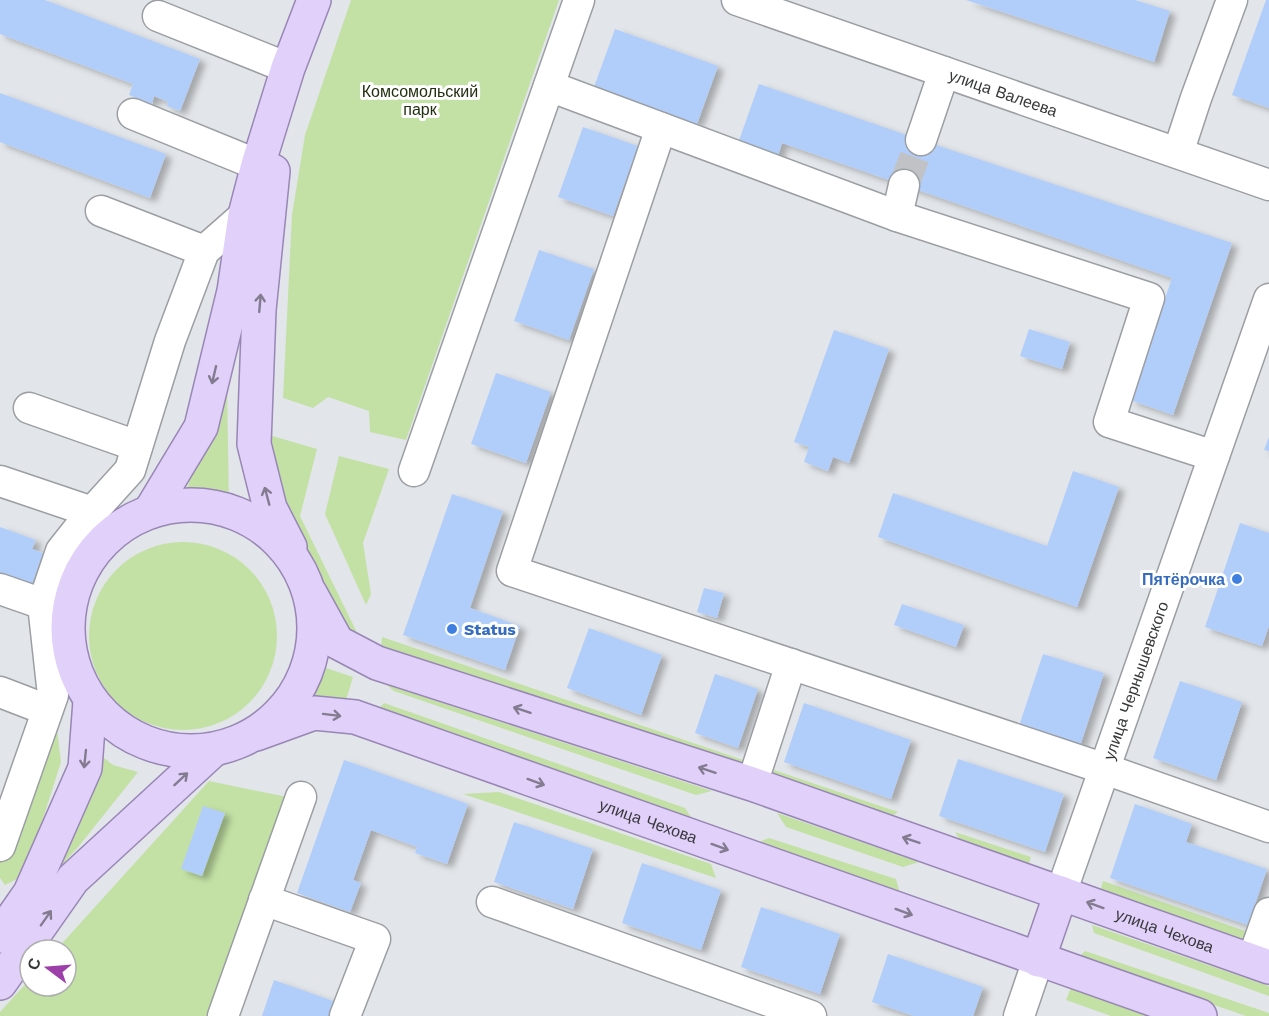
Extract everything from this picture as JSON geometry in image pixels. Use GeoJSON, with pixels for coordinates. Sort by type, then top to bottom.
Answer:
{"type":"FeatureCollection","features":[{"type":"Feature","properties":{"kind":"main road"},"geometry":{"type":"LineString","coordinates":[[151,510],[201,427],[234,291],[245,215],[258,165],[314,0]]}},
{"type":"Feature","properties":{"kind":"main road"},"geometry":{"type":"LineString","coordinates":[[256,734],[280,714],[305,677],[315,639],[305,581],[270,508],[254,444],[259,310],[285,81]]}},
{"type":"Feature","properties":{"kind":"main road"},"geometry":{"type":"LineString","coordinates":[[212,751],[158,748],[116,727],[90,701],[69,652],[70,600],[83,566],[113,531],[151,510],[184,504],[231,510],[275,536],[305,581]]}},
{"type":"Feature","properties":{"kind":"main road","name":"улица Чехова"},"geometry":{"type":"LineString","coordinates":[[305,581],[337,642],[377,663],[752,784],[1261,964]]}},
{"type":"Feature","properties":{"kind":"main road"},"geometry":{"type":"LineString","coordinates":[[0,936],[30,893],[85,768],[90,701]]}},
{"type":"Feature","properties":{"kind":"main road","name":"улица Чехова"},"geometry":{"type":"LineString","coordinates":[[212,751],[314,713],[355,717],[1200,1016]]}},
{"type":"Feature","properties":{"kind":"main road"},"geometry":{"type":"LineString","coordinates":[[0,983],[73,879],[212,751]]}},
{"type":"Feature","properties":{"kind":"main road"},"geometry":{"type":"LineString","coordinates":[[1038,960],[1061,892]]}},
{"type":"Feature","properties":{"kind":"street"},"geometry":{"type":"LineString","coordinates":[[414,471],[579,0]]}},
{"type":"Feature","properties":{"kind":"street","name":"улица Валеева"},"geometry":{"type":"LineString","coordinates":[[738,0],[1269,185]]}},
{"type":"Feature","properties":{"kind":"street"},"geometry":{"type":"LineString","coordinates":[[1178,153],[1223,2]]}},
{"type":"Feature","properties":{"kind":"street"},"geometry":{"type":"LineString","coordinates":[[158,16],[285,81]]}},
{"type":"Feature","properties":{"kind":"street"},"geometry":{"type":"LineString","coordinates":[[921,140],[944,72]]}},
{"type":"Feature","properties":{"kind":"street"},"geometry":{"type":"LineString","coordinates":[[549,86],[897,216],[1149,298],[1109,422],[1214,456]]}},
{"type":"Feature","properties":{"kind":"street"},"geometry":{"type":"LineString","coordinates":[[133,114],[258,165]]}},
{"type":"Feature","properties":{"kind":"street"},"geometry":{"type":"LineString","coordinates":[[661,128],[512,571],[1105,769],[1269,827]]}},
{"type":"Feature","properties":{"kind":"street"},"geometry":{"type":"LineString","coordinates":[[897,216],[904,185]]}},
{"type":"Feature","properties":{"kind":"street"},"geometry":{"type":"LineString","coordinates":[[101,211],[204,251]]}},
{"type":"Feature","properties":{"kind":"street"},"geometry":{"type":"LineString","coordinates":[[0,846],[7,805],[53,695],[43,604],[61,551],[130,470],[170,341],[204,251],[245,215]]}},
{"type":"Feature","properties":{"kind":"street","name":"улица Чернышевского"},"geometry":{"type":"LineString","coordinates":[[1061,892],[1269,299]]}},
{"type":"Feature","properties":{"kind":"street"},"geometry":{"type":"LineString","coordinates":[[29,408],[137,446]]}},
{"type":"Feature","properties":{"kind":"street"},"geometry":{"type":"LineString","coordinates":[[0,481],[92,512]]}},
{"type":"Feature","properties":{"kind":"street"},"geometry":{"type":"LineString","coordinates":[[0,589],[43,604]]}},
{"type":"Feature","properties":{"kind":"street"},"geometry":{"type":"LineString","coordinates":[[752,784],[791,664]]}},
{"type":"Feature","properties":{"kind":"street"},"geometry":{"type":"LineString","coordinates":[[0,692],[47,710]]}},
{"type":"Feature","properties":{"kind":"street"},"geometry":{"type":"LineString","coordinates":[[223,1016],[301,797]]}},
{"type":"Feature","properties":{"kind":"street"},"geometry":{"type":"LineString","coordinates":[[264,900],[375,939],[345,1016]]}},
{"type":"Feature","properties":{"kind":"street"},"geometry":{"type":"LineString","coordinates":[[492,902],[811,1016]]}},
{"type":"Feature","properties":{"kind":"street"},"geometry":{"type":"LineString","coordinates":[[1261,964],[1269,913]]}},
{"type":"Feature","properties":{"kind":"street"},"geometry":{"type":"LineString","coordinates":[[1019,1016],[1038,960]]}},
{"type":"Feature","properties":{"kind":"green space","name":"Комсомольский парк"},"geometry":{"type":"Polygon","coordinates":[[[351,0],[559,0],[406,440],[370,432],[369,411],[328,397],[313,408],[283,398],[292,215],[305,135],[351,0]]]}},
{"type":"Feature","properties":{"kind":"green space"},"geometry":{"type":"Polygon","coordinates":[[[227,385],[229,504],[210,498],[184,497],[213,413],[227,385]]]}},
{"type":"Feature","properties":{"kind":"green space"},"geometry":{"type":"Polygon","coordinates":[[[262,433],[317,449],[300,516],[364,647],[338,628],[291,538],[262,433]]]}},
{"type":"Feature","properties":{"kind":"green space"},"geometry":{"type":"Polygon","coordinates":[[[339,456],[389,469],[363,543],[371,594],[366,605],[325,514],[339,456]]]}},
{"type":"Feature","properties":{"kind":"green space"},"geometry":{"type":"Polygon","coordinates":[[[183,542],[219,549],[243,563],[256,576],[270,600],[277,636],[270,672],[256,696],[243,709],[219,723],[183,730],[147,723],[123,709],[110,696],[96,672],[89,636],[96,600],[110,576],[123,563],[147,549],[183,542]]]}},
{"type":"Feature","properties":{"kind":"green space"},"geometry":{"type":"Polygon","coordinates":[[[382,637],[752,763],[748,776],[381,650],[382,637]]]}},
{"type":"Feature","properties":{"kind":"green space"},"geometry":{"type":"Polygon","coordinates":[[[320,666],[353,677],[344,707],[311,696],[320,666]]]}},
{"type":"Feature","properties":{"kind":"green space"},"geometry":{"type":"Polygon","coordinates":[[[387,685],[712,791],[696,795],[394,691],[387,685]]]}},
{"type":"Feature","properties":{"kind":"green space"},"geometry":{"type":"Polygon","coordinates":[[[384,703],[685,808],[695,823],[374,713],[384,703]]]}},
{"type":"Feature","properties":{"kind":"green space"},"geometry":{"type":"Polygon","coordinates":[[[54,705],[61,762],[28,866],[17,879],[5,885],[0,878],[0,862],[54,705]]]}},
{"type":"Feature","properties":{"kind":"green space"},"geometry":{"type":"Polygon","coordinates":[[[95,751],[113,765],[138,772],[79,846],[41,888],[95,751]]]}},
{"type":"Feature","properties":{"kind":"green space"},"geometry":{"type":"Polygon","coordinates":[[[774,770],[898,812],[884,822],[769,783],[774,770]]]}},
{"type":"Feature","properties":{"kind":"green space"},"geometry":{"type":"Polygon","coordinates":[[[209,781],[287,797],[210,1016],[0,1016],[0,1012],[18,992],[18,998],[78,998],[78,938],[67,938],[209,781]]]}},
{"type":"Feature","properties":{"kind":"green space"},"geometry":{"type":"Polygon","coordinates":[[[499,792],[711,864],[716,878],[463,794],[499,792]]]}},
{"type":"Feature","properties":{"kind":"green space"},"geometry":{"type":"Polygon","coordinates":[[[777,813],[919,862],[903,867],[786,827],[777,813]]]}},
{"type":"Feature","properties":{"kind":"green space"},"geometry":{"type":"Polygon","coordinates":[[[955,832],[1031,857],[1027,870],[966,849],[955,832]]]}},
{"type":"Feature","properties":{"kind":"green space"},"geometry":{"type":"Polygon","coordinates":[[[769,838],[896,879],[901,897],[754,844],[769,838]]]}},
{"type":"Feature","properties":{"kind":"green space"},"geometry":{"type":"Polygon","coordinates":[[[1103,881],[1248,932],[1244,943],[1100,892],[1103,881]]]}},
{"type":"Feature","properties":{"kind":"green space"},"geometry":{"type":"Polygon","coordinates":[[[1092,925],[1269,986],[1269,996],[1094,933],[1092,925]]]}},
{"type":"Feature","properties":{"kind":"green space"},"geometry":{"type":"Polygon","coordinates":[[[1085,951],[1269,1013],[1269,1016],[1246,1016],[1078,958],[1085,951]]]}},
{"type":"Feature","properties":{"kind":"green space"},"geometry":{"type":"Polygon","coordinates":[[[1072,985],[1161,1016],[1111,1016],[1066,1000],[1072,985]]]}},
{"type":"Feature","properties":{"kind":"building"},"geometry":{"type":"Polygon","coordinates":[[[0,0],[45,0],[200,59],[180,111],[167,106],[168,102],[154,96],[152,104],[129,95],[133,84],[0,34],[0,0]]]}},
{"type":"Feature","properties":{"kind":"building"},"geometry":{"type":"Polygon","coordinates":[[[966,0],[1135,0],[1170,11],[1154,62],[966,0]]]}},
{"type":"Feature","properties":{"kind":"building"},"geometry":{"type":"Polygon","coordinates":[[[1266,0],[1269,0],[1269,108],[1232,95],[1266,0]]]}},
{"type":"Feature","properties":{"kind":"building"},"geometry":{"type":"Polygon","coordinates":[[[615,29],[718,66],[697,124],[594,87],[615,29]]]}},
{"type":"Feature","properties":{"kind":"building"},"geometry":{"type":"Polygon","coordinates":[[[759,84],[1232,243],[1173,415],[1130,400],[1172,278],[782,143],[777,159],[737,146],[759,84]]]}},
{"type":"Feature","properties":{"kind":"building"},"geometry":{"type":"Polygon","coordinates":[[[0,93],[166,154],[150,198],[0,142],[0,93]]]}},
{"type":"Feature","properties":{"kind":"building"},"geometry":{"type":"Polygon","coordinates":[[[583,127],[638,146],[613,216],[558,197],[583,127]]]}},
{"type":"Feature","properties":{"kind":"building"},"geometry":{"type":"Polygon","coordinates":[[[539,250],[594,269],[569,340],[514,321],[539,250]]]}},
{"type":"Feature","properties":{"kind":"building"},"geometry":{"type":"Polygon","coordinates":[[[1029,329],[1070,342],[1062,369],[1020,356],[1029,329]]]}},
{"type":"Feature","properties":{"kind":"building"},"geometry":{"type":"Polygon","coordinates":[[[834,330],[889,349],[849,463],[833,457],[828,471],[804,462],[809,447],[794,442],[834,330]]]}},
{"type":"Feature","properties":{"kind":"building"},"geometry":{"type":"Polygon","coordinates":[[[496,373],[551,392],[526,463],[471,444],[496,373]]]}},
{"type":"Feature","properties":{"kind":"building"},"geometry":{"type":"Polygon","coordinates":[[[1269,437],[1269,451],[1264,450],[1269,437]]]}},
{"type":"Feature","properties":{"kind":"building"},"geometry":{"type":"Polygon","coordinates":[[[1073,471],[1119,487],[1077,607],[878,537],[893,493],[1047,546],[1073,471]]]}},
{"type":"Feature","properties":{"kind":"building"},"geometry":{"type":"Polygon","coordinates":[[[452,494],[503,511],[470,608],[520,626],[505,670],[403,635],[452,494]]]}},
{"type":"Feature","properties":{"kind":"building"},"geometry":{"type":"Polygon","coordinates":[[[1240,523],[1269,533],[1269,626],[1262,646],[1205,627],[1240,523]]]}},
{"type":"Feature","properties":{"kind":"building"},"geometry":{"type":"Polygon","coordinates":[[[0,527],[36,540],[32,549],[43,553],[30,590],[0,579],[0,527]]]}},
{"type":"Feature","properties":{"kind":"building"},"geometry":{"type":"Polygon","coordinates":[[[704,588],[724,593],[717,618],[697,612],[704,588]]]}},
{"type":"Feature","properties":{"kind":"building"},"geometry":{"type":"Polygon","coordinates":[[[902,604],[964,625],[956,647],[894,625],[902,604]]]}},
{"type":"Feature","properties":{"kind":"building"},"geometry":{"type":"Polygon","coordinates":[[[589,628],[662,655],[641,715],[567,688],[589,628]]]}},
{"type":"Feature","properties":{"kind":"building"},"geometry":{"type":"Polygon","coordinates":[[[1043,654],[1104,673],[1080,746],[1019,726],[1043,654]]]}},
{"type":"Feature","properties":{"kind":"building"},"geometry":{"type":"Polygon","coordinates":[[[715,674],[758,689],[738,748],[695,733],[715,674]]]}},
{"type":"Feature","properties":{"kind":"building"},"geometry":{"type":"Polygon","coordinates":[[[1180,681],[1242,702],[1216,780],[1153,758],[1180,681]]]}},
{"type":"Feature","properties":{"kind":"building"},"geometry":{"type":"Polygon","coordinates":[[[804,703],[911,740],[891,799],[784,762],[804,703]]]}},
{"type":"Feature","properties":{"kind":"building"},"geometry":{"type":"Polygon","coordinates":[[[958,759],[1064,794],[1045,852],[939,816],[958,759]]]}},
{"type":"Feature","properties":{"kind":"building"},"geometry":{"type":"Polygon","coordinates":[[[344,760],[468,804],[447,864],[415,853],[417,847],[371,830],[353,880],[361,883],[350,912],[297,893],[344,760]]]}},
{"type":"Feature","properties":{"kind":"building"},"geometry":{"type":"Polygon","coordinates":[[[1135,804],[1192,824],[1186,842],[1267,869],[1248,925],[1110,878],[1135,804]]]}},
{"type":"Feature","properties":{"kind":"building"},"geometry":{"type":"Polygon","coordinates":[[[203,806],[225,813],[202,876],[181,869],[203,806]]]}},
{"type":"Feature","properties":{"kind":"building"},"geometry":{"type":"Polygon","coordinates":[[[514,822],[593,849],[573,909],[494,882],[514,822]]]}},
{"type":"Feature","properties":{"kind":"building"},"geometry":{"type":"Polygon","coordinates":[[[642,863],[721,890],[701,950],[622,923],[642,863]]]}},
{"type":"Feature","properties":{"kind":"building"},"geometry":{"type":"Polygon","coordinates":[[[761,907],[840,934],[820,994],[741,967],[761,907]]]}},
{"type":"Feature","properties":{"kind":"building"},"geometry":{"type":"Polygon","coordinates":[[[888,954],[983,987],[973,1016],[914,1016],[872,1002],[888,954]]]}},
{"type":"Feature","properties":{"kind":"building"},"geometry":{"type":"Polygon","coordinates":[[[274,980],[336,1002],[331,1016],[262,1016],[274,980]]]}},
{"type":"Feature","properties":{"kind":"tunnel"},"geometry":{"type":"LineString","coordinates":[[904,185],[921,140]]}},
{"type":"Feature","properties":{"kind":"place","name":"Пятёрочка"},"geometry":{"type":"Point","coordinates":[1237,579]}},
{"type":"Feature","properties":{"kind":"place","name":"Status"},"geometry":{"type":"Point","coordinates":[452,629]}}]}
